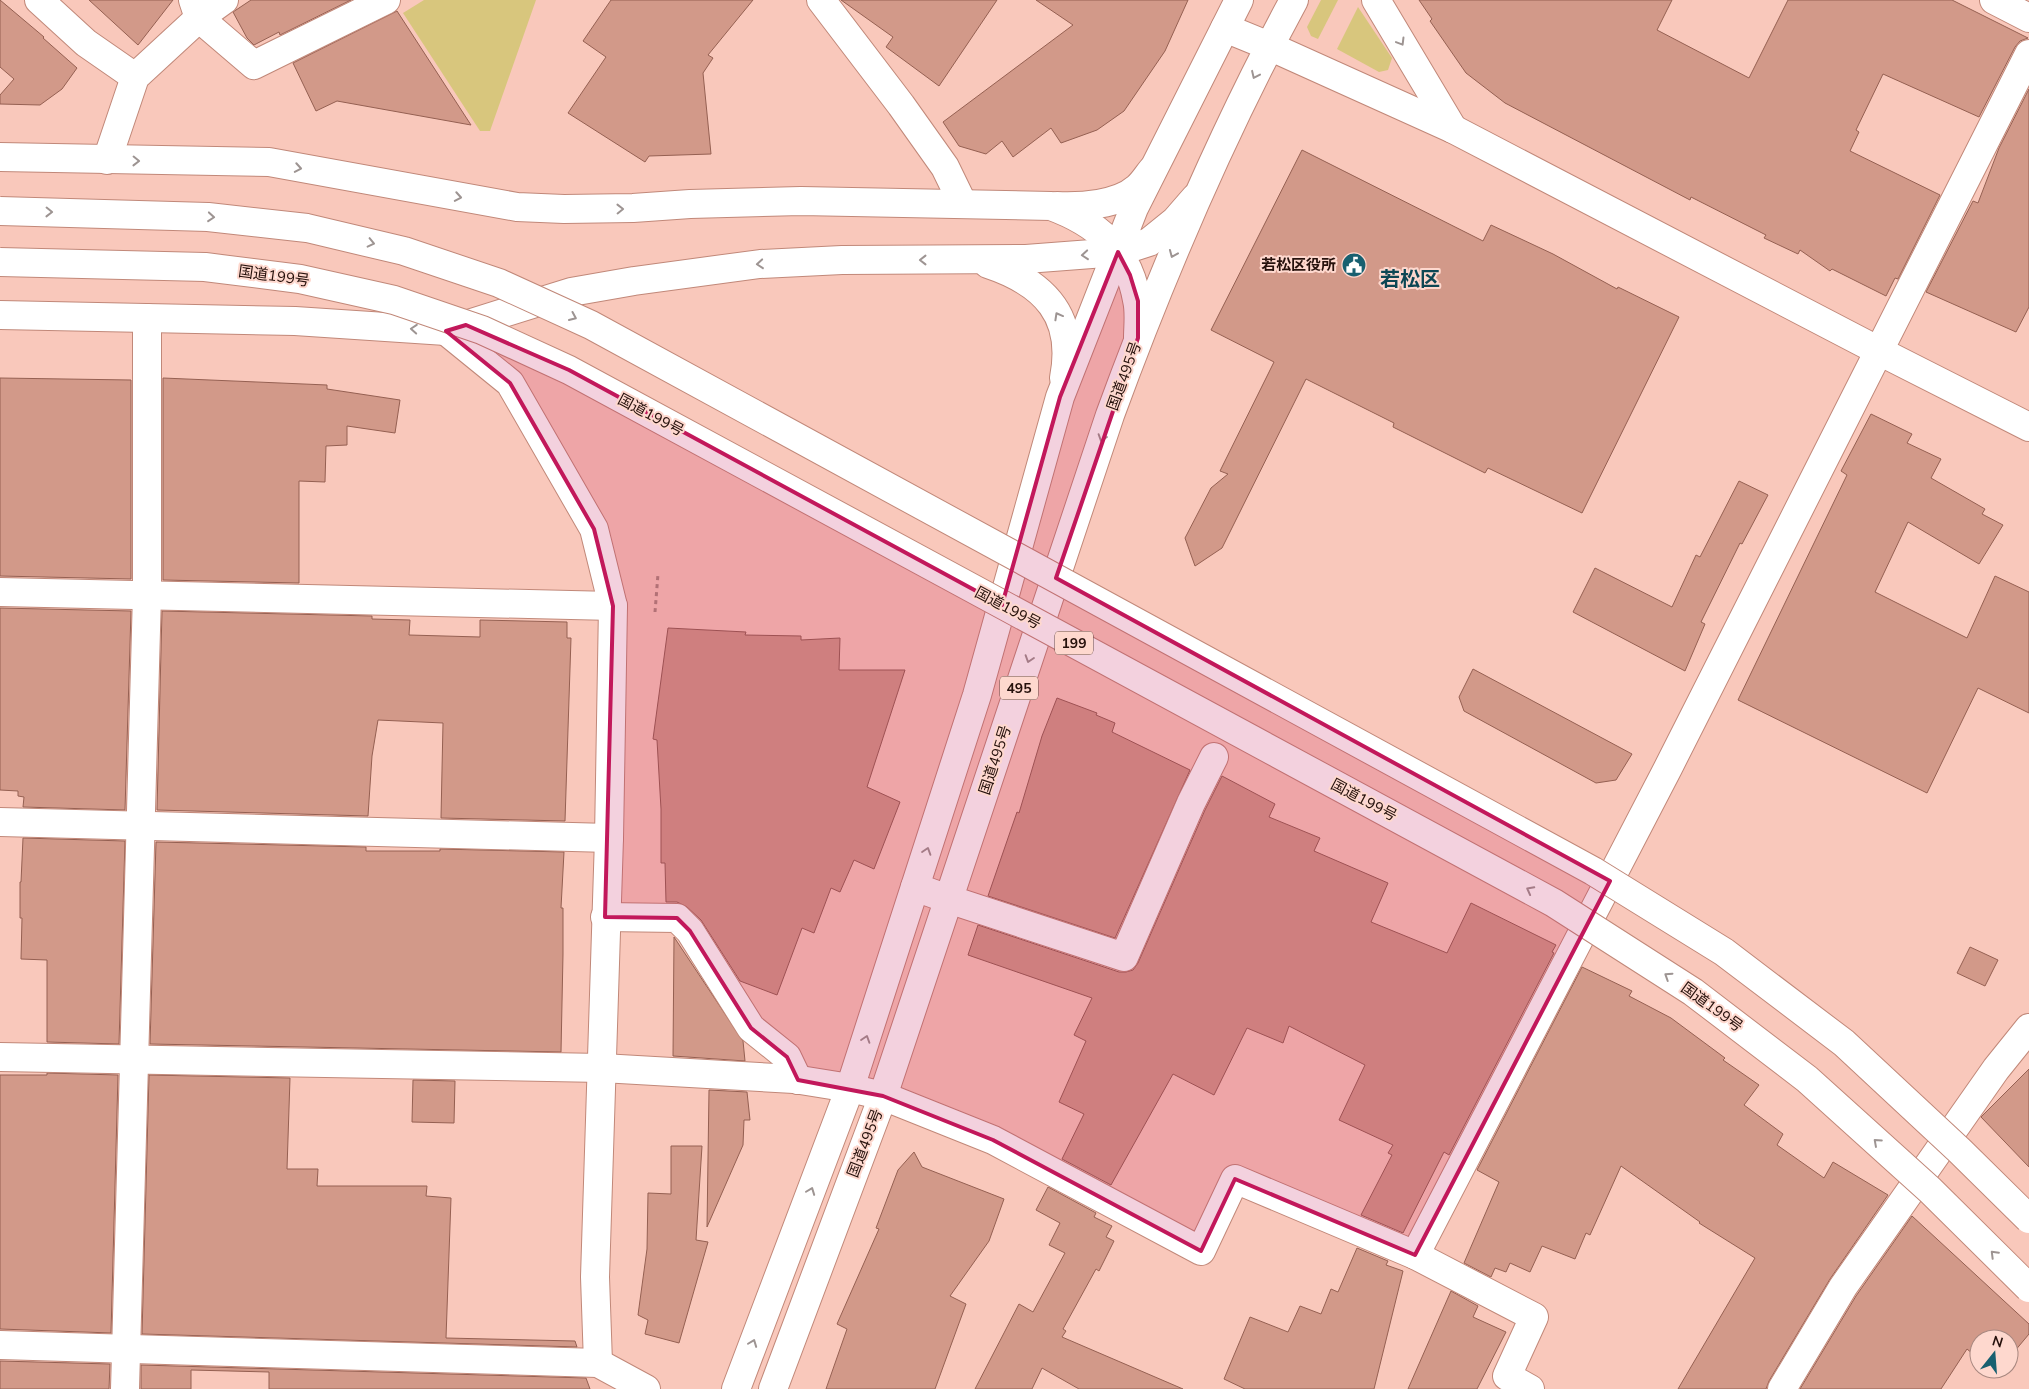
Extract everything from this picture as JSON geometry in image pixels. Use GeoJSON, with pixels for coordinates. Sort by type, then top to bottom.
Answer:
{"type":"FeatureCollection","features":[{"type":"Feature","properties":{"kind":"main road"},"geometry":{"type":"LineString","coordinates":[[39,0],[86,43],[135,77]]}},
{"type":"Feature","properties":{"kind":"main road"},"geometry":{"type":"LineString","coordinates":[[107,160],[135,77],[196,9],[224,0]]}},
{"type":"Feature","properties":{"kind":"main road"},"geometry":{"type":"LineString","coordinates":[[196,9],[254,65],[386,0]]}},
{"type":"Feature","properties":{"kind":"main road"},"geometry":{"type":"LineString","coordinates":[[821,0],[901,105],[945,167],[963,204]]}},
{"type":"Feature","properties":{"kind":"main road","name":"495"},"geometry":{"type":"LineString","coordinates":[[736,1389],[850,1088],[977,695],[1060,397],[1134,208],[1239,0]]}},
{"type":"Feature","properties":{"kind":"main road","name":"国道495号"},"geometry":{"type":"LineString","coordinates":[[773,1389],[883,1096],[1110,415],[1138,338],[1199,193],[1269,46],[1294,0]]}},
{"type":"Feature","properties":{"kind":"main road"},"geometry":{"type":"LineString","coordinates":[[1376,0],[1452,129]]}},
{"type":"Feature","properties":{"kind":"main road"},"geometry":{"type":"LineString","coordinates":[[1994,0],[2029,18]]}},
{"type":"Feature","properties":{"kind":"main road"},"geometry":{"type":"LineString","coordinates":[[1225,28],[1452,129],[2029,427]]}},
{"type":"Feature","properties":{"kind":"main road"},"geometry":{"type":"LineString","coordinates":[[1415,1255],[1664,776],[2029,54]]}},
{"type":"Feature","properties":{"kind":"main road"},"geometry":{"type":"LineString","coordinates":[[0,157],[269,162],[517,208],[564,209],[802,201],[1083,207],[1123,197],[1137,189],[1154,168]]}},
{"type":"Feature","properties":{"kind":"main road"},"geometry":{"type":"LineString","coordinates":[[0,315],[295,321],[446,331],[571,292],[634,281],[760,264],[842,260],[1026,259],[1118,252],[1149,242],[1175,221],[1199,193]]}},
{"type":"Feature","properties":{"kind":"main road"},"geometry":{"type":"LineString","coordinates":[[1051,206],[1073,214],[1098,230],[1118,252],[1130,275],[1138,301],[1138,338]]}},
{"type":"Feature","properties":{"kind":"main road"},"geometry":{"type":"LineString","coordinates":[[0,211],[208,217],[307,228],[404,251],[490,280],[591,325],[1593,871],[1724,952],[1844,1043],[1960,1151],[2029,1219]]}},
{"type":"Feature","properties":{"kind":"main road"},"geometry":{"type":"LineString","coordinates":[[974,260],[1018,277],[1038,290],[1051,303],[1062,322],[1067,341],[1066,365],[1060,397]]}},
{"type":"Feature","properties":{"kind":"main road","name":"国道199号"},"geometry":{"type":"LineString","coordinates":[[0,262],[205,267],[300,279],[394,300],[482,330],[569,370],[1554,903],[1693,992],[1807,1079],[1930,1190],[2029,1288]]}},
{"type":"Feature","properties":{"kind":"main road"},"geometry":{"type":"LineString","coordinates":[[125,1389],[139,825],[147,594],[147,318]]}},
{"type":"Feature","properties":{"kind":"main road"},"geometry":{"type":"LineString","coordinates":[[446,331],[510,383],[594,528],[613,606],[609,838],[595,1277],[598,1363]]}},
{"type":"Feature","properties":{"kind":"main road"},"geometry":{"type":"LineString","coordinates":[[0,592],[613,606]]}},
{"type":"Feature","properties":{"kind":"main road"},"geometry":{"type":"LineString","coordinates":[[915,887],[1124,957],[1191,803],[1214,757]]}},
{"type":"Feature","properties":{"kind":"main road"},"geometry":{"type":"LineString","coordinates":[[0,822],[609,838]]}},
{"type":"Feature","properties":{"kind":"main road"},"geometry":{"type":"LineString","coordinates":[[605,917],[677,918],[690,931],[751,1028],[787,1057],[798,1080]]}},
{"type":"Feature","properties":{"kind":"main road"},"geometry":{"type":"LineString","coordinates":[[1782,1389],[1843,1287],[1996,1069],[2029,1028]]}},
{"type":"Feature","properties":{"kind":"main road"},"geometry":{"type":"LineString","coordinates":[[0,1057],[602,1068],[798,1080],[850,1088],[883,1096],[994,1140],[1201,1251],[1235,1179],[1415,1255],[1534,1317],[1512,1385]]}},
{"type":"Feature","properties":{"kind":"main road"},"geometry":{"type":"LineString","coordinates":[[0,1345],[598,1363],[646,1389]]}},
{"type":"Feature","properties":{"kind":"path"},"geometry":{"type":"LineString","coordinates":[[655,612],[658,574]]}},
{"type":"Feature","properties":{"kind":"highlighted area"},"geometry":{"type":"Polygon","coordinates":[[[1118,252],[1130,275],[1138,301],[1138,338],[1056,578],[1610,881],[1415,1255],[1235,1179],[1201,1251],[993,1140],[883,1096],[798,1080],[787,1057],[751,1028],[690,931],[677,918],[605,917],[613,606],[594,529],[510,383],[446,331],[466,325],[569,370],[1002,605],[1060,397],[1118,252]]]}},
{"type":"Feature","properties":{"kind":"shaded area"},"geometry":{"type":"Polygon","coordinates":[[[424,0],[536,0],[490,131],[480,131],[403,13],[424,0]]]}},
{"type":"Feature","properties":{"kind":"shaded area"},"geometry":{"type":"Polygon","coordinates":[[[1321,0],[1338,0],[1318,39],[1311,36],[1307,27],[1321,0]]]}},
{"type":"Feature","properties":{"kind":"shaded area"},"geometry":{"type":"Polygon","coordinates":[[[1358,7],[1392,58],[1388,70],[1379,72],[1337,49],[1358,7]]]}},
{"type":"Feature","properties":{"kind":"building"},"geometry":{"type":"Polygon","coordinates":[[[0,0],[77,68],[62,89],[40,105],[0,104],[0,95],[14,79],[0,67],[0,0]]]}},
{"type":"Feature","properties":{"kind":"building"},"geometry":{"type":"Polygon","coordinates":[[[89,0],[173,0],[138,45],[89,0]]]}},
{"type":"Feature","properties":{"kind":"building"},"geometry":{"type":"Polygon","coordinates":[[[251,0],[351,0],[280,35],[279,32],[254,45],[247,38],[233,12],[251,0]]]}},
{"type":"Feature","properties":{"kind":"building"},"geometry":{"type":"Polygon","coordinates":[[[611,0],[753,0],[708,55],[713,58],[703,73],[711,154],[649,156],[645,162],[568,113],[606,57],[583,41],[611,0]]]}},
{"type":"Feature","properties":{"kind":"building"},"geometry":{"type":"Polygon","coordinates":[[[841,0],[997,0],[939,86],[886,47],[893,37],[841,0]]]}},
{"type":"Feature","properties":{"kind":"building"},"geometry":{"type":"Polygon","coordinates":[[[1036,0],[1188,0],[1165,51],[1124,111],[1097,130],[1061,143],[1051,128],[1013,157],[1002,141],[986,154],[959,146],[943,122],[1073,25],[1036,0]]]}},
{"type":"Feature","properties":{"kind":"building"},"geometry":{"type":"Polygon","coordinates":[[[1419,0],[1672,0],[1657,30],[1749,78],[1788,0],[1952,0],[2028,38],[2020,41],[2015,47],[1979,117],[1883,74],[1856,130],[1859,132],[1850,151],[1940,195],[1898,279],[1895,278],[1886,296],[1832,269],[1830,271],[1800,250],[1798,254],[1764,238],[1766,235],[1691,197],[1690,200],[1505,103],[1466,73],[1430,21],[1432,19],[1419,0]]]}},
{"type":"Feature","properties":{"kind":"building"},"geometry":{"type":"Polygon","coordinates":[[[397,11],[471,125],[337,101],[316,111],[293,63],[397,11]]]}},
{"type":"Feature","properties":{"kind":"building"},"geometry":{"type":"Polygon","coordinates":[[[2029,89],[2029,307],[2016,332],[1926,292],[1973,201],[1978,203],[1999,148],[2029,89]]]}},
{"type":"Feature","properties":{"kind":"building"},"geometry":{"type":"Polygon","coordinates":[[[1302,150],[1483,241],[1491,225],[1553,254],[1617,289],[1618,287],[1679,317],[1582,513],[1488,468],[1485,473],[1393,427],[1394,423],[1306,379],[1222,548],[1195,566],[1185,538],[1211,488],[1228,474],[1220,471],[1274,362],[1211,330],[1302,150]]]}},
{"type":"Feature","properties":{"kind":"building"},"geometry":{"type":"Polygon","coordinates":[[[0,378],[131,380],[131,579],[0,576],[0,378]]]}},
{"type":"Feature","properties":{"kind":"building"},"geometry":{"type":"Polygon","coordinates":[[[163,378],[327,385],[327,389],[400,400],[395,433],[347,426],[347,445],[326,446],[325,482],[299,481],[299,583],[163,580],[163,378]]]}},
{"type":"Feature","properties":{"kind":"building"},"geometry":{"type":"Polygon","coordinates":[[[1871,414],[1912,434],[1907,443],[1941,459],[1931,478],[1985,509],[1982,514],[2003,525],[1979,564],[1908,522],[1875,592],[1967,638],[1995,576],[2029,592],[2029,713],[1978,688],[1927,793],[1738,700],[1847,475],[1841,471],[1871,414]]]}},
{"type":"Feature","properties":{"kind":"building"},"geometry":{"type":"Polygon","coordinates":[[[1739,481],[1768,495],[1742,544],[1740,543],[1701,622],[1705,624],[1685,671],[1573,612],[1595,568],[1672,607],[1696,555],[1700,557],[1739,481]]]}},
{"type":"Feature","properties":{"kind":"building"},"geometry":{"type":"Polygon","coordinates":[[[0,608],[131,611],[125,810],[23,807],[24,797],[18,796],[18,791],[0,790],[0,608]]]}},
{"type":"Feature","properties":{"kind":"building"},"geometry":{"type":"Polygon","coordinates":[[[162,611],[372,616],[372,619],[410,620],[409,635],[480,637],[480,620],[567,622],[567,638],[571,638],[565,821],[441,818],[443,723],[378,720],[372,756],[368,816],[157,810],[162,611]]]}},
{"type":"Feature","properties":{"kind":"building"},"geometry":{"type":"Polygon","coordinates":[[[668,628],[746,632],[745,635],[801,636],[801,640],[840,638],[839,670],[905,670],[867,787],[900,802],[874,869],[854,860],[840,892],[831,888],[814,933],[802,928],[777,995],[740,981],[701,920],[687,907],[677,902],[666,902],[665,863],[661,863],[661,809],[657,740],[653,739],[668,628]]]}},
{"type":"Feature","properties":{"kind":"building"},"geometry":{"type":"Polygon","coordinates":[[[1473,669],[1632,754],[1616,780],[1596,783],[1464,711],[1459,697],[1473,669]]]}},
{"type":"Feature","properties":{"kind":"building"},"geometry":{"type":"Polygon","coordinates":[[[1057,698],[1097,713],[1096,715],[1115,723],[1112,732],[1190,770],[1115,938],[988,896],[1017,812],[1019,813],[1042,736],[1057,698]]]}},
{"type":"Feature","properties":{"kind":"building"},"geometry":{"type":"Polygon","coordinates":[[[1222,776],[1275,804],[1269,817],[1320,838],[1314,851],[1388,883],[1371,922],[1447,953],[1471,903],[1556,945],[1552,952],[1554,953],[1449,1155],[1444,1152],[1403,1233],[1361,1215],[1392,1155],[1388,1153],[1393,1145],[1339,1120],[1365,1065],[1289,1026],[1283,1043],[1247,1028],[1214,1095],[1173,1074],[1111,1185],[1062,1159],[1084,1114],[1059,1102],[1086,1041],[1074,1035],[1092,998],[968,955],[978,925],[1119,972],[1133,970],[1138,963],[1205,810],[1222,776]]]}},
{"type":"Feature","properties":{"kind":"building"},"geometry":{"type":"Polygon","coordinates":[[[23,838],[125,841],[119,1044],[47,1042],[47,960],[21,959],[22,918],[20,918],[20,882],[23,838]]]}},
{"type":"Feature","properties":{"kind":"building"},"geometry":{"type":"Polygon","coordinates":[[[156,842],[366,847],[366,851],[440,851],[440,849],[564,852],[561,908],[563,908],[563,954],[561,1052],[150,1044],[156,842]]]}},
{"type":"Feature","properties":{"kind":"building"},"geometry":{"type":"Polygon","coordinates":[[[674,937],[743,1041],[745,1061],[673,1056],[674,937]]]}},
{"type":"Feature","properties":{"kind":"building"},"geometry":{"type":"Polygon","coordinates":[[[1970,947],[1998,960],[1985,986],[1957,973],[1970,947]]]}},
{"type":"Feature","properties":{"kind":"building"},"geometry":{"type":"Polygon","coordinates":[[[1582,967],[1632,991],[1629,996],[1671,1018],[1725,1058],[1723,1060],[1759,1085],[1744,1105],[1783,1134],[1777,1145],[1824,1178],[1833,1162],[1888,1195],[1830,1279],[1766,1389],[1678,1389],[1755,1258],[1699,1223],[1621,1166],[1590,1235],[1586,1233],[1575,1259],[1542,1246],[1530,1272],[1510,1263],[1506,1272],[1495,1268],[1491,1277],[1464,1263],[1499,1182],[1477,1170],[1582,967]]]}},
{"type":"Feature","properties":{"kind":"building"},"geometry":{"type":"Polygon","coordinates":[[[2029,1069],[2029,1167],[1981,1117],[2029,1069]]]}},
{"type":"Feature","properties":{"kind":"building"},"geometry":{"type":"Polygon","coordinates":[[[47,1073],[118,1075],[111,1333],[0,1329],[0,1075],[47,1075],[47,1073]]]}},
{"type":"Feature","properties":{"kind":"building"},"geometry":{"type":"Polygon","coordinates":[[[149,1075],[290,1078],[287,1169],[318,1169],[317,1186],[427,1186],[426,1196],[451,1198],[446,1338],[575,1341],[577,1347],[142,1334],[149,1075]]]}},
{"type":"Feature","properties":{"kind":"building"},"geometry":{"type":"Polygon","coordinates":[[[413,1080],[455,1081],[454,1123],[412,1122],[413,1080]]]}},
{"type":"Feature","properties":{"kind":"building"},"geometry":{"type":"Polygon","coordinates":[[[709,1090],[747,1092],[750,1120],[744,1120],[743,1145],[707,1227],[709,1090]]]}},
{"type":"Feature","properties":{"kind":"building"},"geometry":{"type":"Polygon","coordinates":[[[671,1146],[702,1146],[696,1240],[708,1242],[679,1343],[645,1334],[648,1320],[638,1315],[647,1249],[648,1193],[671,1194],[671,1146]]]}},
{"type":"Feature","properties":{"kind":"building"},"geometry":{"type":"Polygon","coordinates":[[[914,1152],[922,1167],[1004,1199],[989,1241],[950,1296],[966,1304],[935,1389],[826,1389],[847,1329],[837,1324],[879,1229],[876,1228],[898,1170],[914,1152]]]}},
{"type":"Feature","properties":{"kind":"building"},"geometry":{"type":"Polygon","coordinates":[[[1048,1187],[1096,1213],[1094,1217],[1112,1226],[1106,1237],[1114,1241],[1099,1271],[1096,1269],[1063,1329],[1066,1331],[1062,1337],[1183,1389],[1079,1389],[1042,1368],[1032,1389],[975,1389],[1019,1304],[1033,1312],[1065,1253],[1049,1245],[1060,1223],[1036,1210],[1048,1187]]]}},
{"type":"Feature","properties":{"kind":"building"},"geometry":{"type":"Polygon","coordinates":[[[1912,1216],[2029,1324],[2029,1334],[2019,1346],[2019,1329],[1969,1329],[1969,1351],[1967,1349],[1941,1389],[1800,1389],[1856,1296],[1912,1216]]]}},
{"type":"Feature","properties":{"kind":"building"},"geometry":{"type":"Polygon","coordinates":[[[1357,1248],[1388,1261],[1386,1265],[1403,1271],[1374,1389],[1245,1389],[1224,1379],[1250,1317],[1288,1332],[1300,1306],[1321,1314],[1331,1289],[1338,1292],[1357,1248]]]}},
{"type":"Feature","properties":{"kind":"building"},"geometry":{"type":"Polygon","coordinates":[[[1451,1291],[1478,1306],[1473,1317],[1506,1332],[1477,1389],[1408,1389],[1451,1291]]]}},
{"type":"Feature","properties":{"kind":"building"},"geometry":{"type":"Polygon","coordinates":[[[0,1361],[110,1364],[109,1389],[0,1389],[0,1361]]]}},
{"type":"Feature","properties":{"kind":"building"},"geometry":{"type":"Polygon","coordinates":[[[141,1365],[586,1378],[590,1389],[269,1389],[269,1372],[191,1370],[191,1389],[141,1389],[141,1365]]]}},
{"type":"Feature","properties":{"kind":"place","name":"若松区役所"},"geometry":{"type":"Point","coordinates":[1354,265]}},
{"type":"Feature","properties":{"kind":"district","name":"若松区"},"geometry":{"type":"Point","coordinates":[1410,279]}}]}
